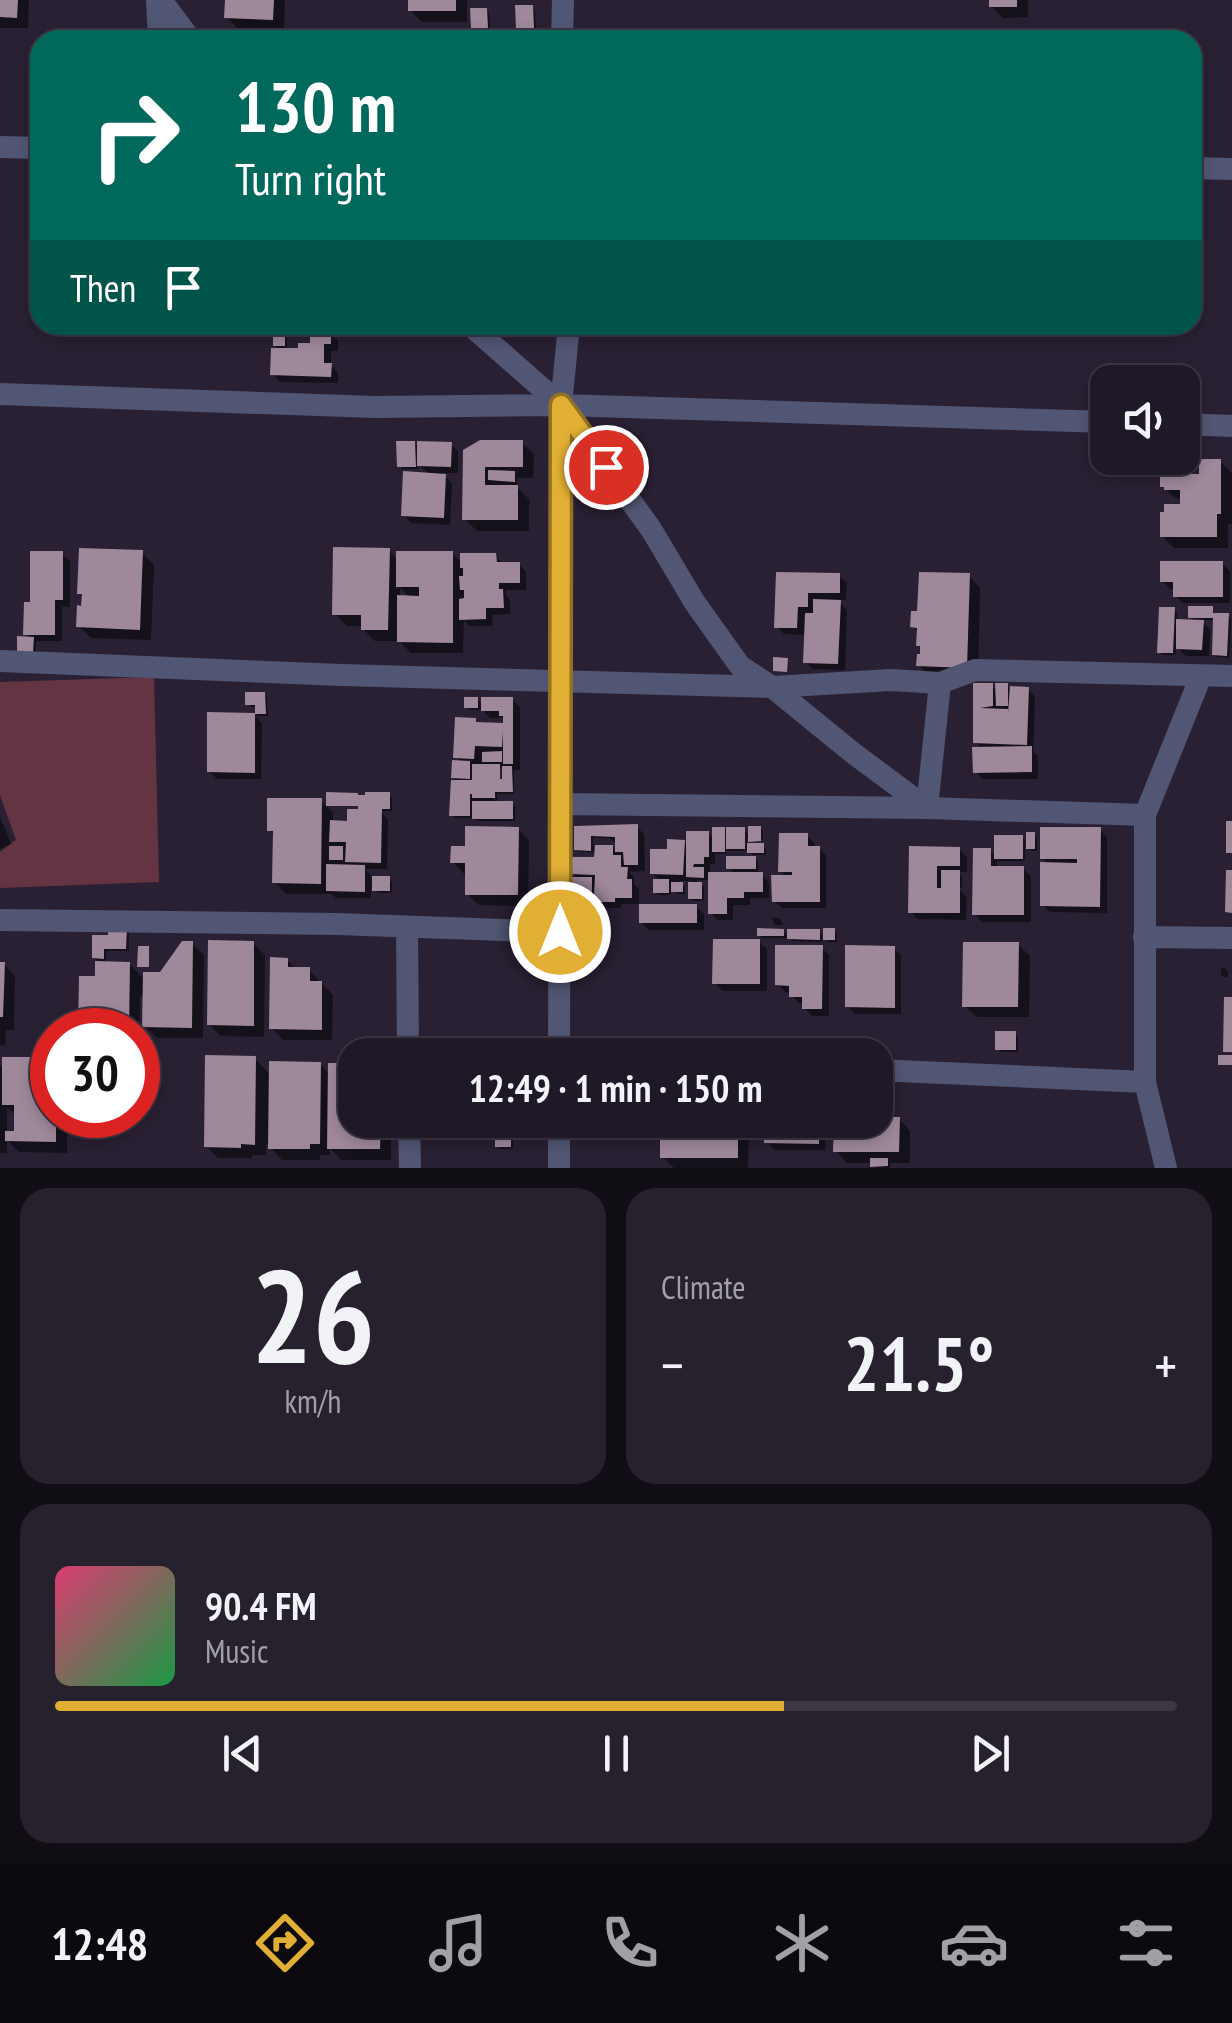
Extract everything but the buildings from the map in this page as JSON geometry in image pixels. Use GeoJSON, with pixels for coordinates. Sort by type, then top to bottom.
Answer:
{"type":"FeatureCollection","features":[{"type":"Feature","properties":{"kind":"street"},"geometry":{"type":"LineString","coordinates":[[159,0],[159,30]]}},
{"type":"Feature","properties":{"kind":"street"},"geometry":{"type":"LineString","coordinates":[[159,0],[183,30]]}},
{"type":"Feature","properties":{"kind":"street"},"geometry":{"type":"LineString","coordinates":[[562,30],[563,0]]}},
{"type":"Feature","properties":{"kind":"street"},"geometry":{"type":"LineString","coordinates":[[0,147],[30,148]]}},
{"type":"Feature","properties":{"kind":"street"},"geometry":{"type":"LineString","coordinates":[[1202,168],[1232,168]]}},
{"type":"Feature","properties":{"kind":"street"},"geometry":{"type":"LineString","coordinates":[[481,335],[561,405],[650,529],[695,604],[740,666],[927,808]]}},
{"type":"Feature","properties":{"kind":"street"},"geometry":{"type":"LineString","coordinates":[[559,1038],[561,405],[568,335]]}},
{"type":"Feature","properties":{"kind":"street"},"geometry":{"type":"LineString","coordinates":[[0,394],[375,407],[561,405],[1090,421]]}},
{"type":"Feature","properties":{"kind":"street"},"geometry":{"type":"LineString","coordinates":[[1200,425],[1232,426]]}},
{"type":"Feature","properties":{"kind":"street"},"geometry":{"type":"LineString","coordinates":[[0,661],[772,687],[890,680],[940,683],[975,670],[1232,676]]}},
{"type":"Feature","properties":{"kind":"street"},"geometry":{"type":"LineString","coordinates":[[1166,1168],[1145,1082],[1145,815],[1201,676]]}},
{"type":"Feature","properties":{"kind":"street"},"geometry":{"type":"LineString","coordinates":[[927,808],[940,683]]}},
{"type":"Feature","properties":{"kind":"street"},"geometry":{"type":"LineString","coordinates":[[560,804],[1145,815]]}},
{"type":"Feature","properties":{"kind":"street"},"geometry":{"type":"LineString","coordinates":[[0,920],[560,932]]}},
{"type":"Feature","properties":{"kind":"street"},"geometry":{"type":"LineString","coordinates":[[407,927],[408,1038]]}},
{"type":"Feature","properties":{"kind":"street"},"geometry":{"type":"LineString","coordinates":[[1144,937],[1232,938]]}},
{"type":"Feature","properties":{"kind":"street"},"geometry":{"type":"LineString","coordinates":[[893,1071],[1145,1082]]}},
{"type":"Feature","properties":{"kind":"street"},"geometry":{"type":"LineString","coordinates":[[409,1138],[410,1168]]}},
{"type":"Feature","properties":{"kind":"street"},"geometry":{"type":"LineString","coordinates":[[559,1138],[559,1168]]}},
{"type":"Feature","properties":{"kind":"shaded area"},"geometry":{"type":"Polygon","coordinates":[[[154,677],[159,882],[0,888],[0,852],[16,840],[0,795],[0,682],[154,677]]]}},
{"type":"Feature","properties":{"kind":"route"},"geometry":{"type":"LineString","coordinates":[[560,932],[561,405],[606,467]]}}]}
